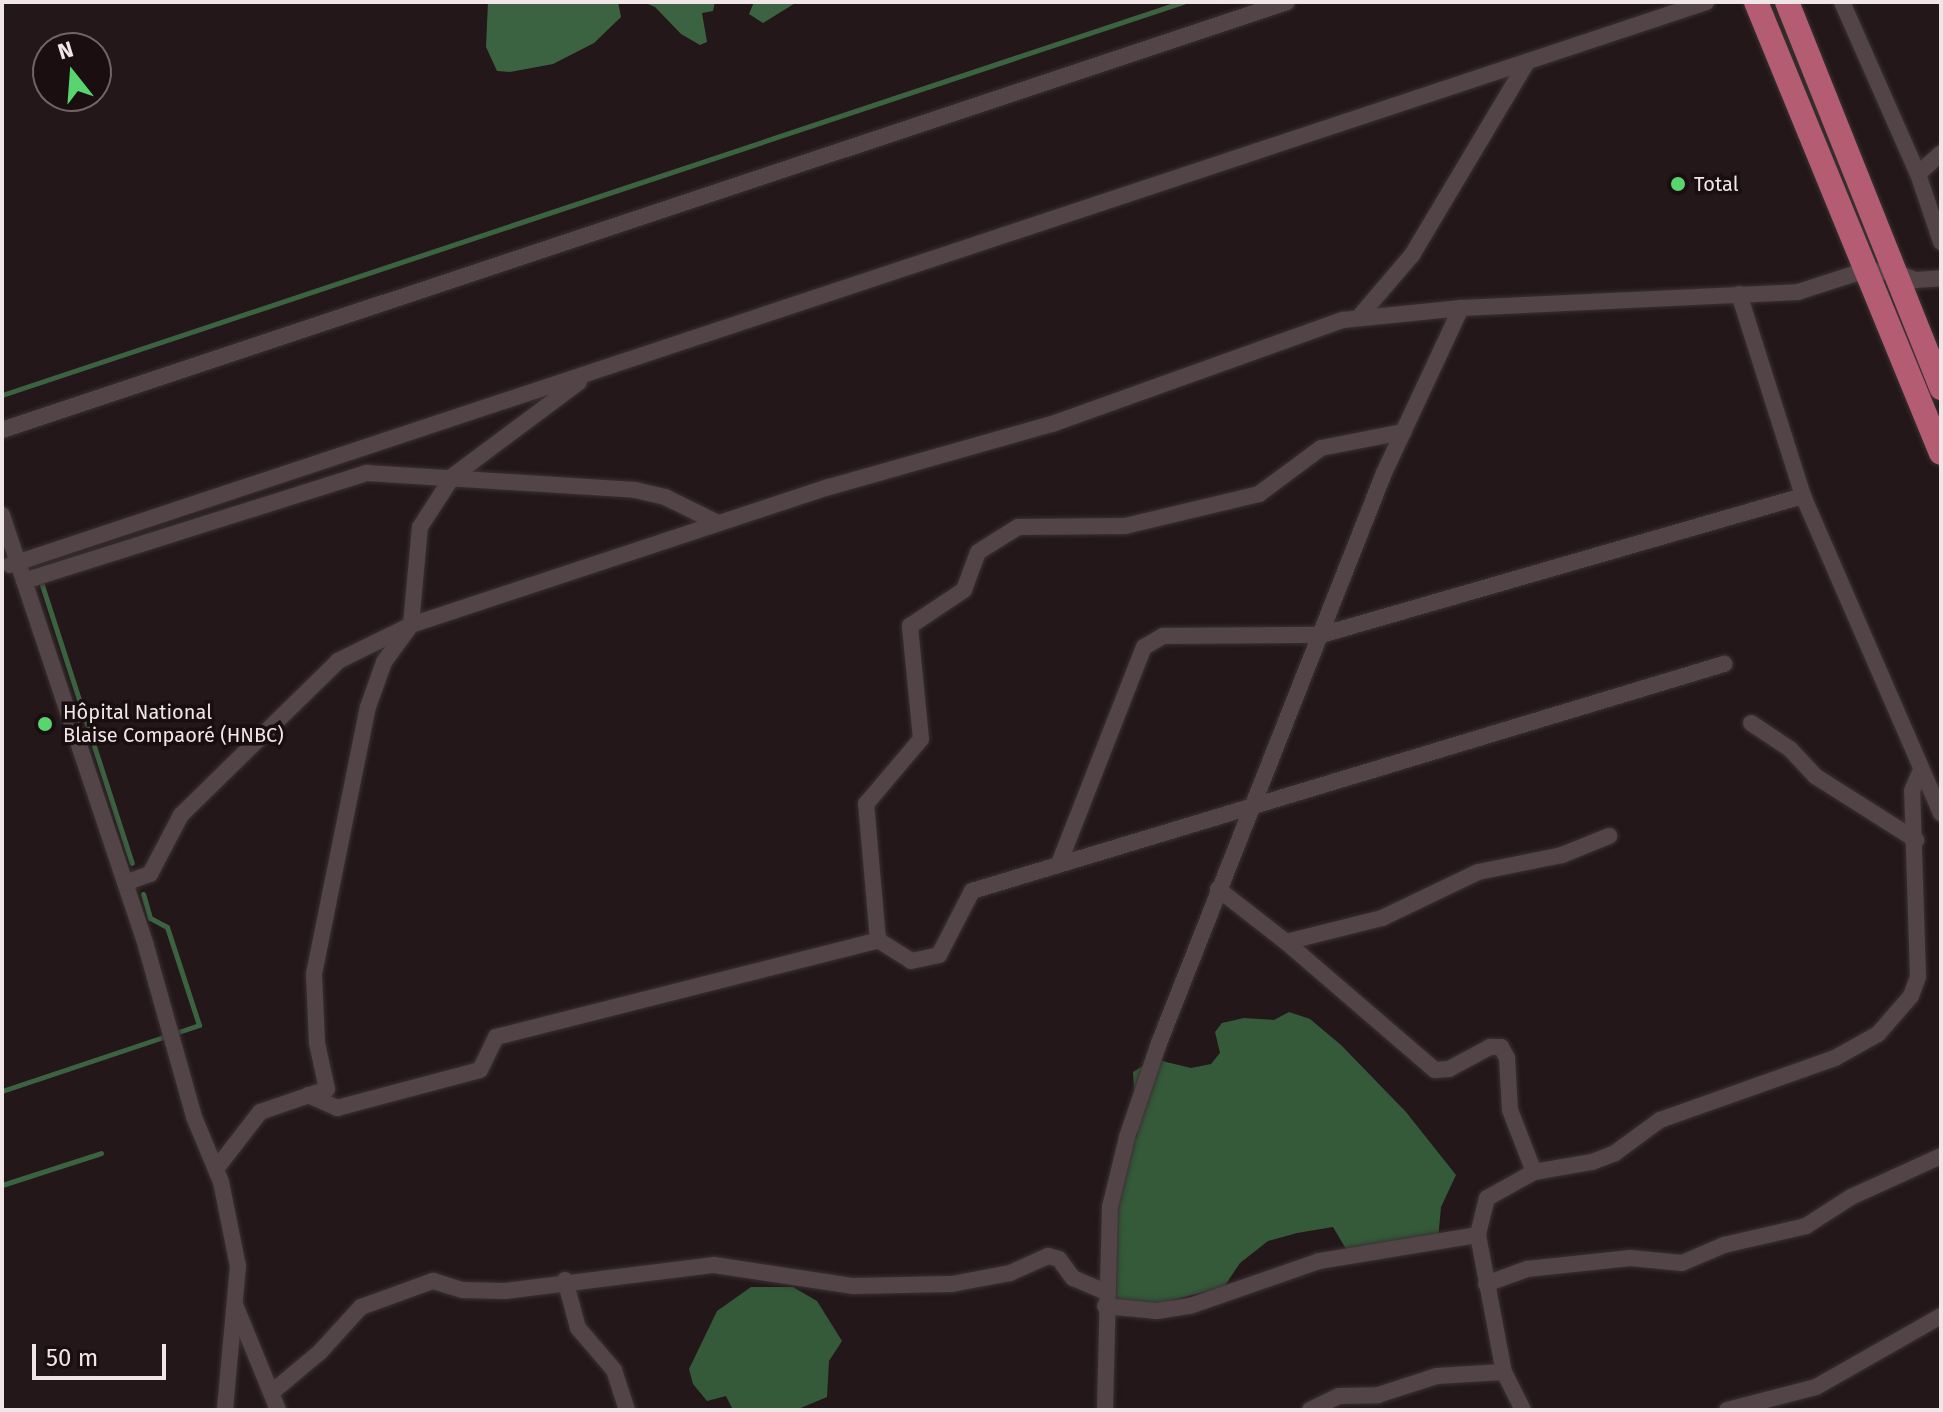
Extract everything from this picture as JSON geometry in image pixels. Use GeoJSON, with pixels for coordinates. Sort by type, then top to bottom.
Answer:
{"type":"FeatureCollection","features":[{"type":"Feature","properties":{"kind":"main road"},"geometry":{"type":"LineString","coordinates":[[1756,2],[1863,271],[1941,452]]}},
{"type":"Feature","properties":{"kind":"main road"},"geometry":{"type":"LineString","coordinates":[[1787,2],[1941,388]]}},
{"type":"Feature","properties":{"kind":"street"},"geometry":{"type":"LineString","coordinates":[[2,430],[1287,2]]}},
{"type":"Feature","properties":{"kind":"street"},"geometry":{"type":"LineString","coordinates":[[14,564],[1706,2]]}},
{"type":"Feature","properties":{"kind":"street"},"geometry":{"type":"LineString","coordinates":[[1842,2],[1918,174],[1941,242]]}},
{"type":"Feature","properties":{"kind":"street"},"geometry":{"type":"LineString","coordinates":[[1359,317],[1440,214],[1527,62]]}},
{"type":"Feature","properties":{"kind":"street"},"geometry":{"type":"LineString","coordinates":[[1918,174],[1941,153]]}},
{"type":"Feature","properties":{"kind":"street"},"geometry":{"type":"LineString","coordinates":[[125,883],[150,874],[181,815],[338,661],[411,625],[718,523],[1052,424],[1359,317],[1461,308],[1798,292],[1863,271],[1895,272],[1915,280],[1941,278]]}},
{"type":"Feature","properties":{"kind":"street"},"geometry":{"type":"LineString","coordinates":[[1739,294],[1803,496],[1941,813]]}},
{"type":"Feature","properties":{"kind":"street"},"geometry":{"type":"LineString","coordinates":[[1105,1410],[1110,1207],[1127,1137],[1249,811],[1403,432],[1461,308]]}},
{"type":"Feature","properties":{"kind":"street"},"geometry":{"type":"LineString","coordinates":[[216,1169],[260,1112],[327,1089],[317,1043],[314,974],[334,855],[368,707],[384,662],[411,625],[420,527],[453,476],[590,373]]}},
{"type":"Feature","properties":{"kind":"street"},"geometry":{"type":"LineString","coordinates":[[878,940],[866,804],[921,739],[910,626],[964,590],[978,552],[1018,527],[1125,526],[1259,494],[1321,448],[1403,432]]}},
{"type":"Feature","properties":{"kind":"street"},"geometry":{"type":"LineString","coordinates":[[24,581],[344,477],[367,473],[453,476],[635,490],[665,497],[718,523]]}},
{"type":"Feature","properties":{"kind":"street"},"geometry":{"type":"LineString","coordinates":[[1060,861],[1144,647],[1163,636],[1321,635],[1803,496]]}},
{"type":"Feature","properties":{"kind":"street"},"geometry":{"type":"LineString","coordinates":[[2,515],[14,564],[24,581],[125,883],[194,1117],[216,1169],[238,1266],[225,1410]]}},
{"type":"Feature","properties":{"kind":"street"},"geometry":{"type":"LineString","coordinates":[[308,1095],[337,1108],[480,1070],[496,1037],[878,940],[911,961],[939,955],[972,891],[1060,861],[1249,811],[1724,664]]}},
{"type":"Feature","properties":{"kind":"street"},"geometry":{"type":"LineString","coordinates":[[1751,723],[1790,749],[1815,776],[1916,840]]}},
{"type":"Feature","properties":{"kind":"street"},"geometry":{"type":"LineString","coordinates":[[1523,1410],[1504,1372],[1486,1284],[1478,1235],[1487,1198],[1534,1172],[1592,1162],[1615,1153],[1660,1120],[1835,1058],[1878,1034],[1911,996],[1918,977],[1916,840],[1912,791],[1921,770]]}},
{"type":"Feature","properties":{"kind":"street"},"geometry":{"type":"LineString","coordinates":[[1286,942],[1382,918],[1478,872],[1562,855],[1609,836]]}},
{"type":"Feature","properties":{"kind":"street"},"geometry":{"type":"LineString","coordinates":[[1218,889],[1286,942],[1435,1070],[1501,1047],[1507,1058],[1510,1110],[1534,1172]]}},
{"type":"Feature","properties":{"kind":"street"},"geometry":{"type":"LineString","coordinates":[[1486,1284],[1527,1269],[1630,1258],[1682,1263],[1724,1245],[1806,1226],[1851,1197],[1941,1156]]}},
{"type":"Feature","properties":{"kind":"street"},"geometry":{"type":"LineString","coordinates":[[271,1393],[320,1352],[361,1307],[394,1291],[433,1281],[463,1290],[505,1291],[565,1280],[714,1265],[853,1286],[952,1284],[1010,1273],[1048,1256],[1059,1259],[1073,1278],[1106,1299],[1157,1311],[1190,1306],[1319,1261],[1478,1235]]}},
{"type":"Feature","properties":{"kind":"street"},"geometry":{"type":"LineString","coordinates":[[565,1280],[578,1328],[614,1370],[627,1410]]}},
{"type":"Feature","properties":{"kind":"street"},"geometry":{"type":"LineString","coordinates":[[236,1307],[278,1410]]}},
{"type":"Feature","properties":{"kind":"street"},"geometry":{"type":"LineString","coordinates":[[1727,1410],[1816,1387],[1941,1316]]}},
{"type":"Feature","properties":{"kind":"street"},"geometry":{"type":"LineString","coordinates":[[1310,1410],[1339,1396],[1378,1395],[1437,1376],[1504,1372]]}},
{"type":"Feature","properties":{"kind":"shaded area"},"geometry":{"type":"Polygon","coordinates":[[[488,2],[618,2],[621,17],[594,43],[553,64],[510,72],[497,71],[486,47],[488,2]]]}},
{"type":"Feature","properties":{"kind":"shaded area"},"geometry":{"type":"Polygon","coordinates":[[[643,2],[715,2],[713,11],[702,13],[707,42],[700,45],[681,34],[655,7],[643,2]]]}},
{"type":"Feature","properties":{"kind":"shaded area"},"geometry":{"type":"Polygon","coordinates":[[[754,2],[797,2],[763,23],[749,14],[754,2]]]}},
{"type":"Feature","properties":{"kind":"shaded area"},"geometry":{"type":"Polygon","coordinates":[[[1289,1012],[1310,1019],[1341,1045],[1406,1112],[1456,1175],[1441,1207],[1438,1240],[1346,1249],[1333,1227],[1297,1233],[1268,1241],[1240,1263],[1224,1287],[1149,1306],[1117,1302],[1108,1277],[1115,1160],[1137,1136],[1133,1072],[1154,1059],[1191,1068],[1211,1064],[1220,1053],[1215,1032],[1222,1023],[1244,1018],[1274,1020],[1289,1012]]]}},
{"type":"Feature","properties":{"kind":"shaded area"},"geometry":{"type":"Polygon","coordinates":[[[751,1287],[793,1287],[817,1301],[842,1341],[829,1361],[827,1397],[796,1410],[733,1410],[726,1396],[707,1401],[693,1384],[689,1369],[717,1311],[751,1287]]]}},
{"type":"Feature","properties":{"kind":"waterway"},"geometry":{"type":"LineString","coordinates":[[2,395],[1183,2]]}},
{"type":"Feature","properties":{"kind":"waterway"},"geometry":{"type":"LineString","coordinates":[[42,585],[132,863]]}},
{"type":"Feature","properties":{"kind":"waterway"},"geometry":{"type":"LineString","coordinates":[[2,1091],[199,1025],[167,927],[150,918],[143,894]]}},
{"type":"Feature","properties":{"kind":"waterway"},"geometry":{"type":"LineString","coordinates":[[2,1185],[101,1153]]}},
{"type":"Feature","properties":{"kind":"place","name":"Total"},"geometry":{"type":"Point","coordinates":[1678,184]}},
{"type":"Feature","properties":{"kind":"place","name":"Hôpital National Blaise Compaoré (HNBC)"},"geometry":{"type":"Point","coordinates":[45,724]}}]}
